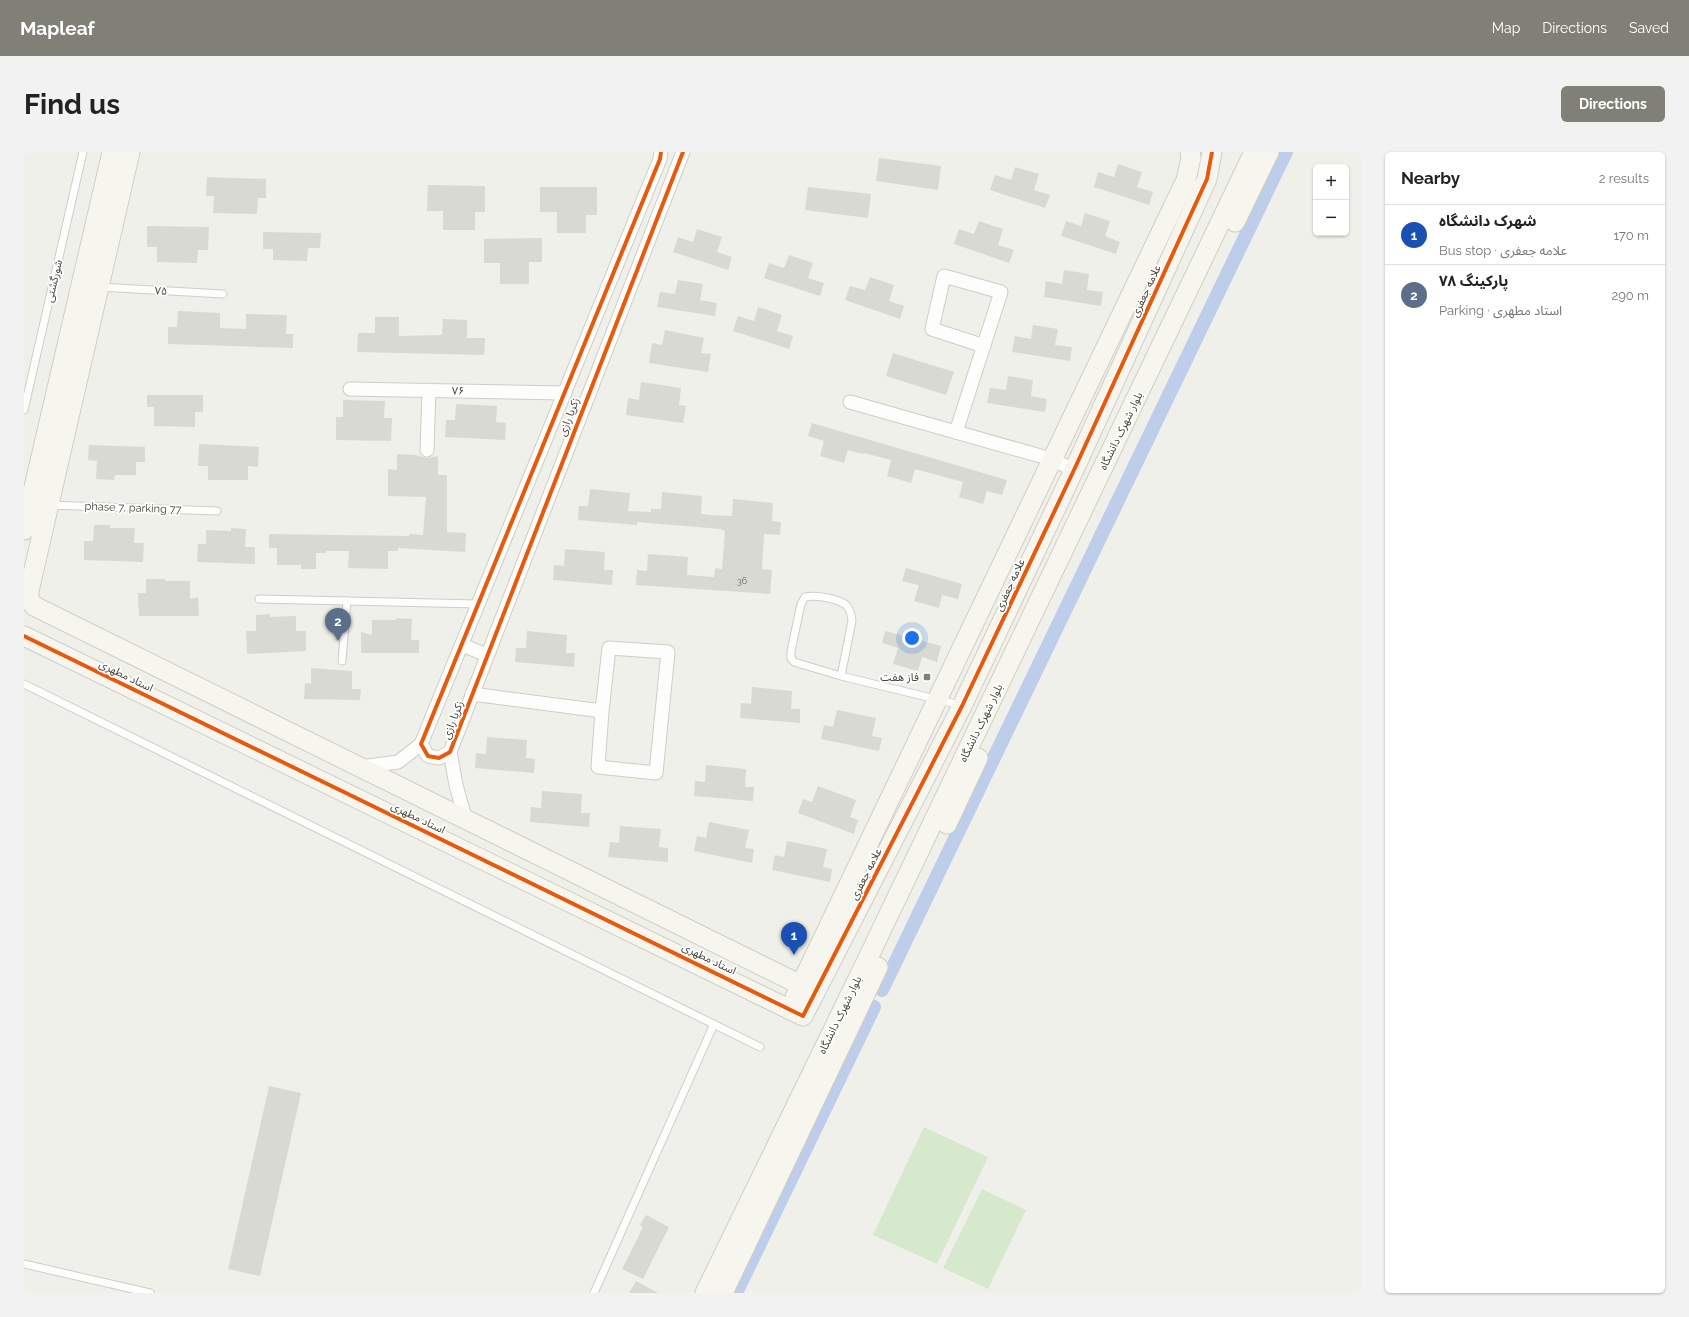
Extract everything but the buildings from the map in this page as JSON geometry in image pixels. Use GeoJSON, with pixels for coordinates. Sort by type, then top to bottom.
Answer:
{"type":"FeatureCollection","features":[{"type":"Feature","properties":{"kind":"street"},"geometry":{"type":"LineString","coordinates":[[49,505],[90,285],[112,152]]}},
{"type":"Feature","properties":{"kind":"street"},"geometry":{"type":"LineString","coordinates":[[24,530],[90,285],[130,152]]}},
{"type":"Feature","properties":{"kind":"street","name":"زکریا رازی"},"geometry":{"type":"LineString","coordinates":[[660,152],[660,159],[421,744],[428,756],[439,758],[450,752],[683,152]]}},
{"type":"Feature","properties":{"kind":"street","name":"علامه جعفری"},"geometry":{"type":"LineString","coordinates":[[808,989],[937,700],[1186,180],[1191,158],[1190,152]]}},
{"type":"Feature","properties":{"kind":"street","name":"علامه جعفری"},"geometry":{"type":"LineString","coordinates":[[796,1012],[962,706],[1074,470],[1207,180],[1212,152]]}},
{"type":"Feature","properties":{"kind":"street","name":"بلوار شهرک دانشگاه"},"geometry":{"type":"LineString","coordinates":[[705,1293],[868,958],[1254,152]]}},
{"type":"Feature","properties":{"kind":"street","name":"بلوار شهرک دانشگاه"},"geometry":{"type":"LineString","coordinates":[[723,1293],[1046,615],[1269,152]]}},
{"type":"Feature","properties":{"kind":"street"},"geometry":{"type":"LineString","coordinates":[[956,432],[984,346],[1001,292],[944,276],[932,329],[984,346]]}},
{"type":"Feature","properties":{"kind":"street","name":"۷۶"},"geometry":{"type":"LineString","coordinates":[[350,389],[565,393]]}},
{"type":"Feature","properties":{"kind":"street"},"geometry":{"type":"LineString","coordinates":[[427,450],[429,390]]}},
{"type":"Feature","properties":{"kind":"street"},"geometry":{"type":"LineString","coordinates":[[850,402],[1051,460],[1074,470]]}},
{"type":"Feature","properties":{"kind":"street"},"geometry":{"type":"LineString","coordinates":[[553,421],[574,430]]}},
{"type":"Feature","properties":{"kind":"street","name":"استاد مطهری"},"geometry":{"type":"LineString","coordinates":[[49,505],[29,592],[29,600],[34,606],[808,989]]}},
{"type":"Feature","properties":{"kind":"street","name":"استاد مطهری"},"geometry":{"type":"LineString","coordinates":[[24,636],[796,1012]]}},
{"type":"Feature","properties":{"kind":"street"},"geometry":{"type":"LineString","coordinates":[[462,645],[487,655]]}},
{"type":"Feature","properties":{"kind":"street"},"geometry":{"type":"LineString","coordinates":[[609,648],[668,652],[656,773],[598,767],[602,711],[609,648]]}},
{"type":"Feature","properties":{"kind":"street"},"geometry":{"type":"LineString","coordinates":[[472,694],[602,711]]}},
{"type":"Feature","properties":{"kind":"street"},"geometry":{"type":"LineString","coordinates":[[361,767],[398,762],[421,744]]}},
{"type":"Feature","properties":{"kind":"street"},"geometry":{"type":"LineString","coordinates":[[450,752],[456,785],[465,818]]}},
{"type":"Feature","properties":{"kind":"lane","name":"شورگشتی"},"geometry":{"type":"LineString","coordinates":[[24,410],[83,152]]}},
{"type":"Feature","properties":{"kind":"lane","name":"۷۵"},"geometry":{"type":"LineString","coordinates":[[90,285],[223,294]]}},
{"type":"Feature","properties":{"kind":"lane","name":"phase 7, parking 77"},"geometry":{"type":"LineString","coordinates":[[49,505],[217,511]]}},
{"type":"Feature","properties":{"kind":"lane"},"geometry":{"type":"LineString","coordinates":[[841,676],[852,621],[851,612],[846,605],[838,601],[812,595],[805,598],[801,604],[791,651],[791,658],[794,662],[841,676],[962,706]]}},
{"type":"Feature","properties":{"kind":"lane"},"geometry":{"type":"LineString","coordinates":[[259,599],[478,604]]}},
{"type":"Feature","properties":{"kind":"lane"},"geometry":{"type":"LineString","coordinates":[[342,661],[347,601]]}},
{"type":"Feature","properties":{"kind":"lane"},"geometry":{"type":"LineString","coordinates":[[24,684],[760,1046]]}},
{"type":"Feature","properties":{"kind":"lane"},"geometry":{"type":"LineString","coordinates":[[594,1293],[714,1024]]}},
{"type":"Feature","properties":{"kind":"lane"},"geometry":{"type":"LineString","coordinates":[[24,1264],[150,1293]]}},
{"type":"Feature","properties":{"kind":"green space"},"geometry":{"type":"Polygon","coordinates":[[[924,1127],[988,1157],[937,1264],[873,1235],[924,1127]]]}},
{"type":"Feature","properties":{"kind":"green space"},"geometry":{"type":"Polygon","coordinates":[[[982,1189],[1026,1210],[988,1289],[943,1268],[982,1189]]]}},
{"type":"Feature","properties":{"kind":"waterway"},"geometry":{"type":"LineString","coordinates":[[882,990],[1286,152]]}},
{"type":"Feature","properties":{"kind":"waterway"},"geometry":{"type":"LineString","coordinates":[[736,1293],[874,1007]]}},
{"type":"Feature","properties":{"kind":"cycle path"},"geometry":{"type":"LineString","coordinates":[[661,152],[660,159],[421,744],[428,756],[439,758],[450,752],[683,152]]}},
{"type":"Feature","properties":{"kind":"cycle path"},"geometry":{"type":"LineString","coordinates":[[24,636],[803,1016],[962,706],[1074,470],[1207,179],[1212,152]]}},
{"type":"Feature","properties":{"kind":"place","name":"پارکینگ ۷۸"},"geometry":{"type":"Point","coordinates":[338,641]}},
{"type":"Feature","properties":{"kind":"place","name":"فاز هفت"},"geometry":{"type":"Point","coordinates":[927,677]}},
{"type":"Feature","properties":{"kind":"place","name":"شهرک دانشگاه"},"geometry":{"type":"Point","coordinates":[794,955]}}]}
